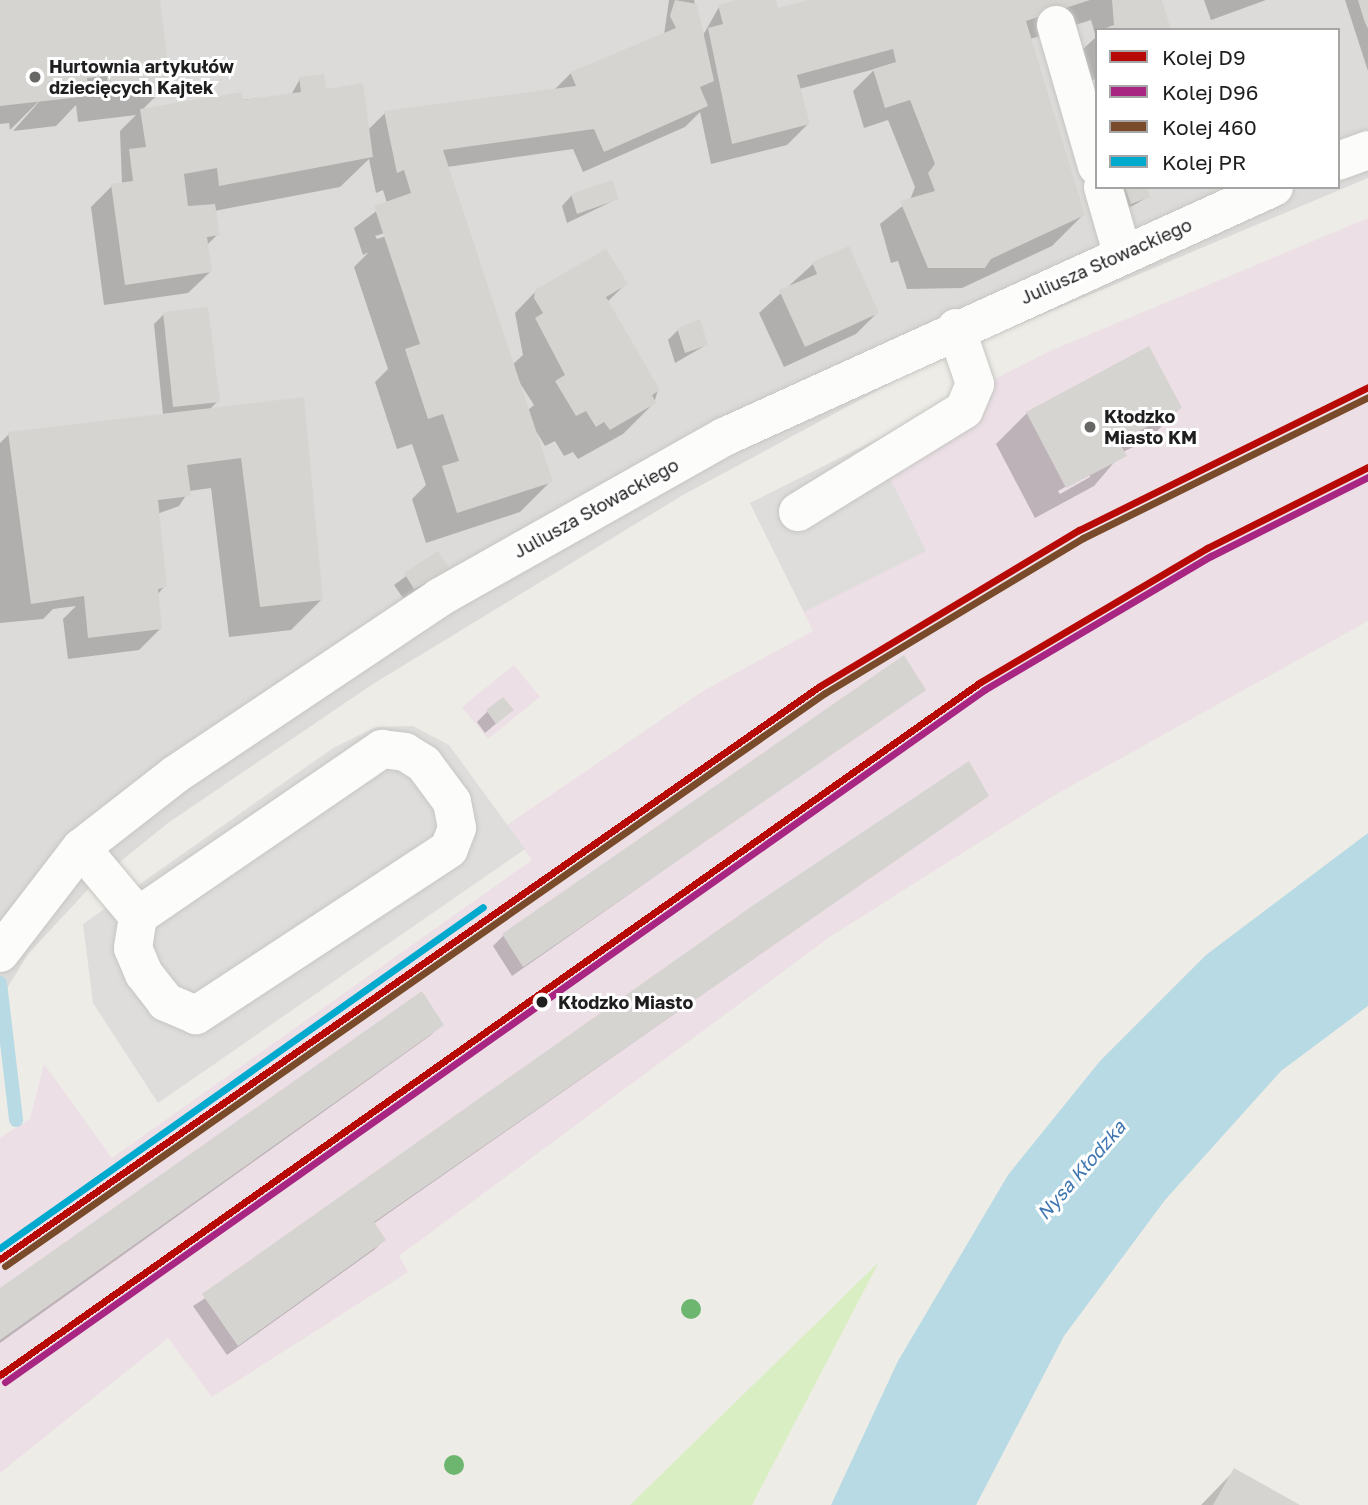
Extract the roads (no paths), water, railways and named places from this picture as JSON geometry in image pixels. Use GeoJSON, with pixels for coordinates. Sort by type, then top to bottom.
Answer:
{"type":"FeatureCollection","features":[{"type":"Feature","properties":{"kind":"street"},"geometry":{"type":"LineString","coordinates":[[1056,25],[1095,159]]}},
{"type":"Feature","properties":{"kind":"street"},"geometry":{"type":"LineString","coordinates":[[1340,161],[1368,150]]}},
{"type":"Feature","properties":{"kind":"street"},"geometry":{"type":"LineString","coordinates":[[1104,189],[1122,253]]}},
{"type":"Feature","properties":{"kind":"street","name":"Juliusza Słowackiego"},"geometry":{"type":"LineString","coordinates":[[10,938],[81,848],[176,774],[440,597],[723,437],[956,328],[1269,189]]}},
{"type":"Feature","properties":{"kind":"street"},"geometry":{"type":"LineString","coordinates":[[798,512],[964,410],[975,384],[956,328]]}},
{"type":"Feature","properties":{"kind":"street"},"geometry":{"type":"LineString","coordinates":[[81,848],[138,916],[133,947],[144,974],[166,1002],[196,1015],[449,849],[457,828],[452,802],[424,764],[405,752],[382,749],[138,916]]}},
{"type":"Feature","properties":{"kind":"water","name":"Nysa Kłodzka"},"geometry":{"type":"Polygon","coordinates":[[[1368,833],[1368,1006],[1281,1071],[1165,1200],[1064,1336],[976,1505],[831,1505],[898,1361],[1008,1175],[1100,1061],[1206,955],[1368,833]]]}},
{"type":"Feature","properties":{"kind":"waterway"},"geometry":{"type":"LineString","coordinates":[[0,983],[16,1120]]}},
{"type":"Feature","properties":{"kind":"rail line","name":"D9"},"geometry":{"type":"LineString","coordinates":[[0,1259],[820,686],[1079,530],[1368,387]]}},
{"type":"Feature","properties":{"kind":"rail line","name":"460"},"geometry":{"type":"LineString","coordinates":[[5,1266],[825,693],[1083,538],[1368,397]]}},
{"type":"Feature","properties":{"kind":"rail line","name":"D9"},"geometry":{"type":"LineString","coordinates":[[0,1375],[979,683],[1207,548],[1368,467]]}},
{"type":"Feature","properties":{"kind":"rail line","name":"D96"},"geometry":{"type":"LineString","coordinates":[[5,1382],[984,690],[1211,556],[1368,477]]}},
{"type":"Feature","properties":{"kind":"rail line","name":"PR"},"geometry":{"type":"LineString","coordinates":[[0,1248],[483,907]]}},
{"type":"Feature","properties":{"kind":"place","name":"Hurtownia artykułów dziecięcych Kajtek"},"geometry":{"type":"Point","coordinates":[35,77]}},
{"type":"Feature","properties":{"kind":"place","name":"Kłodzko Miasto KM"},"geometry":{"type":"Point","coordinates":[1090,427]}},
{"type":"Feature","properties":{"kind":"place","name":"Kłodzko Miasto"},"geometry":{"type":"Point","coordinates":[542,1002]}}]}
